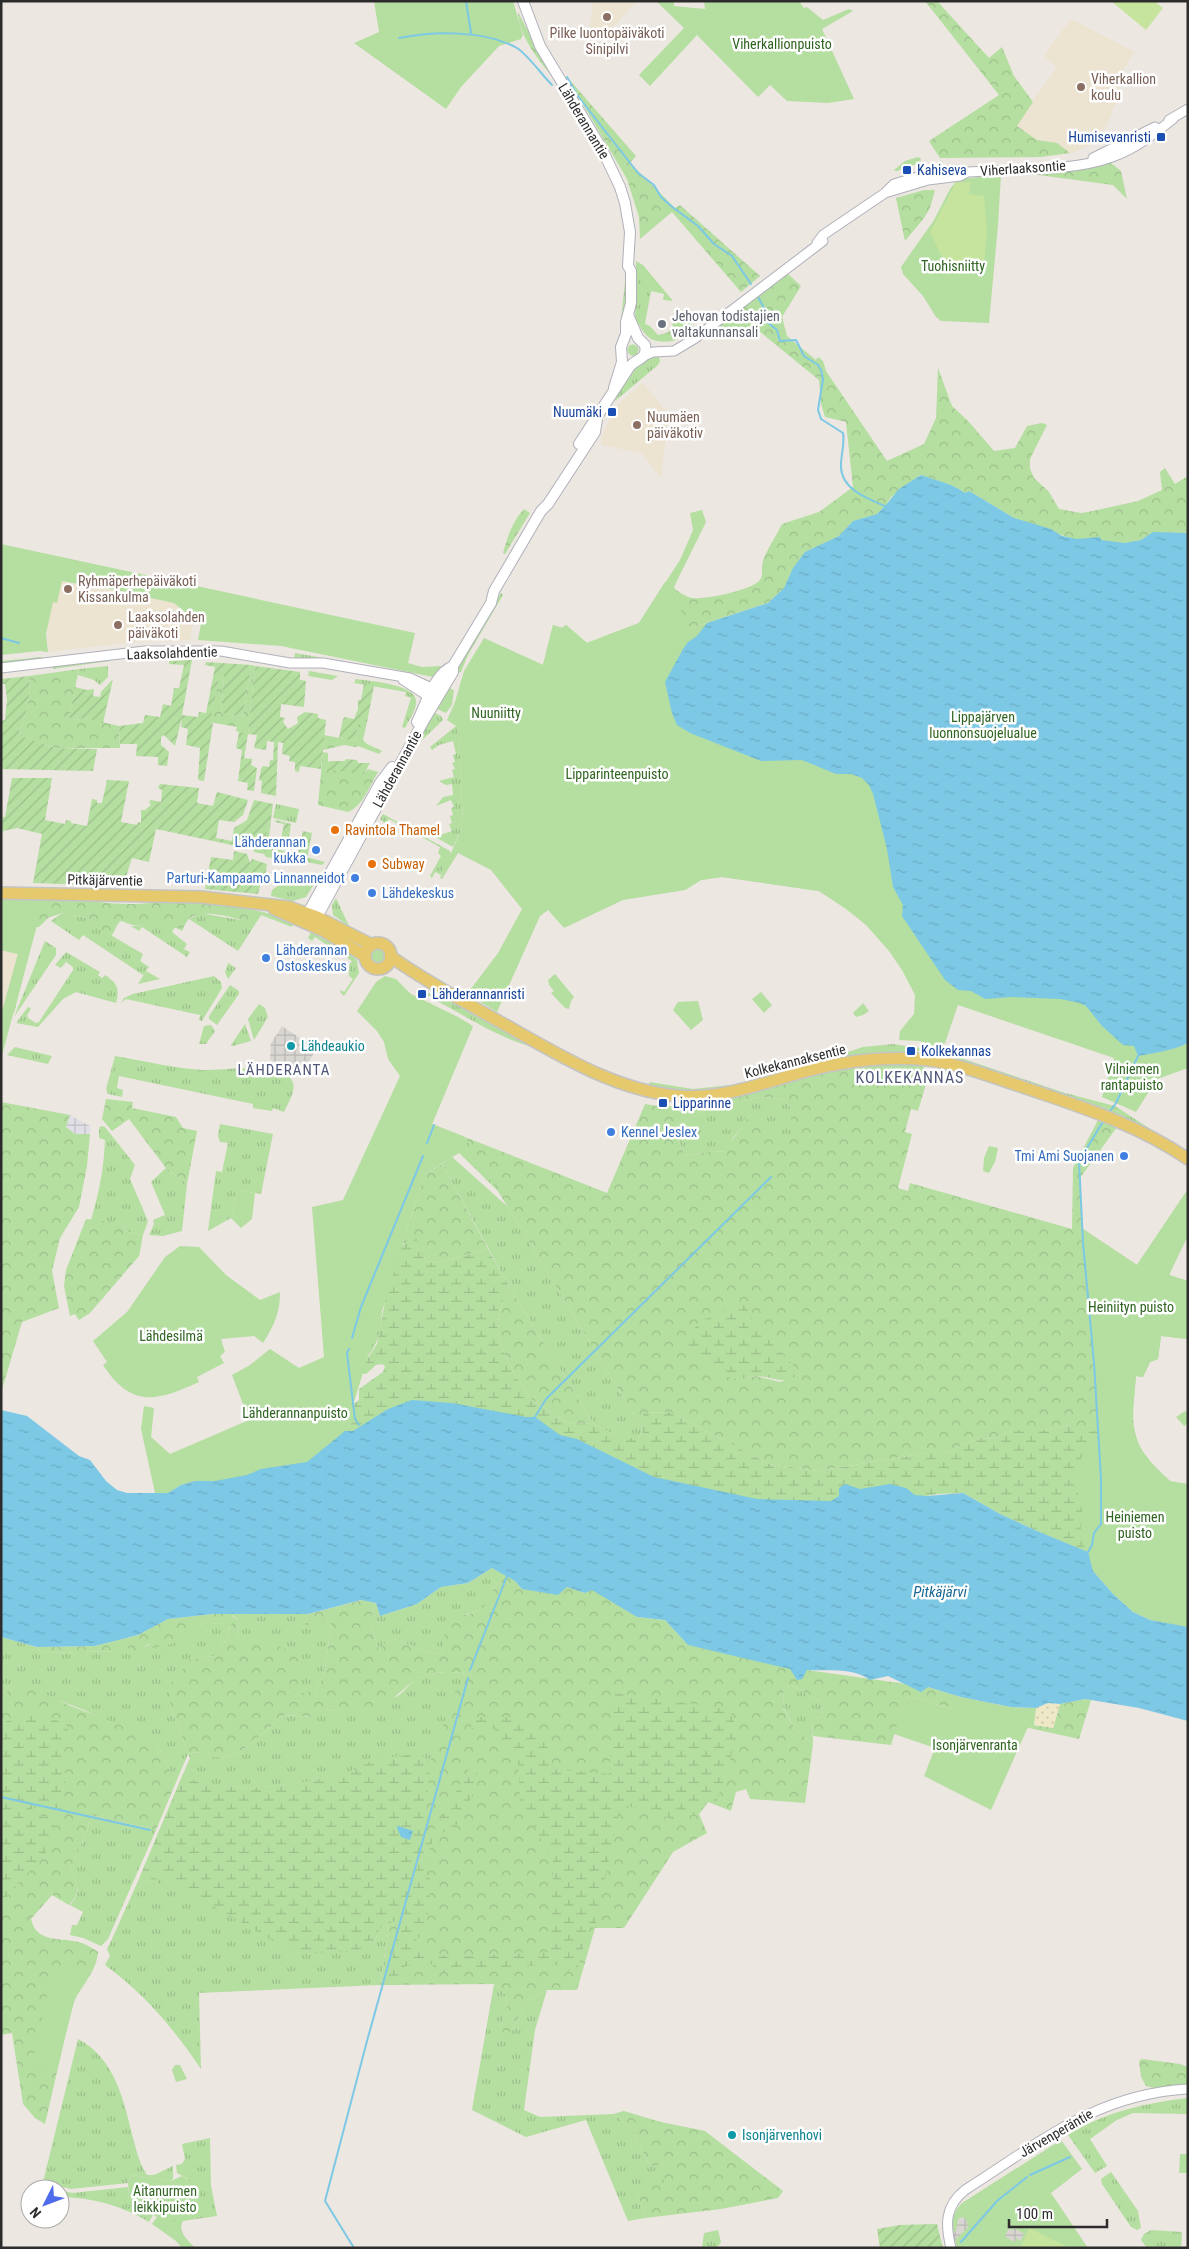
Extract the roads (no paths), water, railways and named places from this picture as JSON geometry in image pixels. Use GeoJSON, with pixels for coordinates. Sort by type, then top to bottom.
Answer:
{"type":"FeatureCollection","features":[{"type":"Feature","properties":{"kind":"main road","name":"Lähderannantie"},"geometry":{"type":"LineString","coordinates":[[523,1],[532,28],[547,59],[602,149],[617,179],[629,219],[630,246],[634,265],[631,271],[631,303],[623,343]]}},
{"type":"Feature","properties":{"kind":"main road"},"geometry":{"type":"LineString","coordinates":[[628,316],[646,350],[644,356],[639,361],[633,363]]}},
{"type":"Feature","properties":{"kind":"main road"},"geometry":{"type":"LineString","coordinates":[[622,357],[620,350],[623,343]]}},
{"type":"Feature","properties":{"kind":"main road","name":"Lähderannantie"},"geometry":{"type":"LineString","coordinates":[[614,388],[622,357]]}},
{"type":"Feature","properties":{"kind":"main road","name":"Lähderannantie"},"geometry":{"type":"LineString","coordinates":[[311,918],[447,669],[453,666],[491,603],[500,595],[544,518],[548,504],[570,468],[572,457],[587,431],[598,419],[614,388],[633,363]]}},
{"type":"Feature","properties":{"kind":"main road","name":"Pitkäjärventie"},"geometry":{"type":"LineString","coordinates":[[1,893],[201,897],[289,907],[311,918]]}},
{"type":"Feature","properties":{"kind":"main road"},"geometry":{"type":"LineString","coordinates":[[311,918],[372,945],[384,945],[388,950],[388,961],[379,969],[371,967],[366,962],[367,950],[372,945]]}},
{"type":"Feature","properties":{"kind":"main road"},"geometry":{"type":"LineString","coordinates":[[311,918],[365,956]]}},
{"type":"Feature","properties":{"kind":"main road","name":"Kolkekannaksentie"},"geometry":{"type":"LineString","coordinates":[[388,961],[593,1072],[622,1084],[675,1096],[692,1097],[716,1094],[836,1064],[902,1058],[936,1062],[970,1070],[1116,1119],[1154,1138],[1188,1159]]}},
{"type":"Feature","properties":{"kind":"street","name":"Viherlaaksontie"},"geometry":{"type":"LineString","coordinates":[[644,356],[653,352],[674,351],[683,345],[817,243],[834,233],[837,227],[885,193],[928,180],[960,176],[967,172],[1079,164],[1173,119],[1188,109]]}},
{"type":"Feature","properties":{"kind":"street"},"geometry":{"type":"LineString","coordinates":[[623,343],[631,338],[653,347],[683,345]]}},
{"type":"Feature","properties":{"kind":"street"},"geometry":{"type":"LineString","coordinates":[[622,357],[633,363]]}},
{"type":"Feature","properties":{"kind":"street","name":"Laaksolahdentie"},"geometry":{"type":"LineString","coordinates":[[1,668],[145,651],[208,650],[287,662],[324,664],[410,678],[435,694]]}},
{"type":"Feature","properties":{"kind":"street","name":"Järvenperäntie"},"geometry":{"type":"LineString","coordinates":[[951,2248],[946,2224],[947,2218],[950,2206],[965,2190],[1080,2116],[1141,2095],[1188,2089]]}},
{"type":"Feature","properties":{"kind":"water","name":"Lippajärven luonnonsuojelualue"},"geometry":{"type":"Polygon","coordinates":[[[921,475],[949,484],[965,493],[969,491],[1014,518],[1051,529],[1062,536],[1077,539],[1100,537],[1101,540],[1125,543],[1141,540],[1153,532],[1188,533],[1188,1042],[1186,1044],[1138,1056],[1134,1046],[1123,1045],[1102,1026],[1086,1006],[1080,1003],[1060,999],[1013,997],[985,999],[971,991],[958,990],[945,980],[902,916],[903,905],[893,887],[887,849],[873,794],[869,785],[862,778],[851,774],[836,774],[802,760],[761,761],[690,733],[677,725],[672,713],[665,682],[688,642],[697,636],[707,623],[768,603],[784,588],[793,568],[805,552],[839,536],[853,521],[877,514],[899,489],[921,475]]]}},
{"type":"Feature","properties":{"kind":"water","name":"Pitkäjärvi"},"geometry":{"type":"Polygon","coordinates":[[[412,1400],[452,1403],[535,1417],[560,1435],[577,1439],[654,1477],[757,1499],[831,1501],[839,1496],[839,1488],[845,1484],[860,1489],[890,1484],[906,1488],[915,1495],[927,1496],[963,1493],[1000,1514],[1088,1552],[1093,1571],[1113,1594],[1133,1612],[1150,1620],[1188,1627],[1188,1721],[1139,1708],[1085,1699],[1060,1704],[1048,1703],[1036,1708],[1011,1707],[961,1697],[928,1687],[921,1692],[888,1676],[870,1680],[856,1673],[840,1670],[807,1670],[802,1679],[797,1680],[790,1669],[688,1645],[665,1620],[637,1617],[592,1590],[585,1593],[567,1587],[558,1595],[522,1589],[515,1581],[492,1568],[468,1583],[441,1587],[417,1604],[380,1616],[376,1603],[361,1600],[308,1614],[213,1614],[168,1619],[138,1635],[95,1646],[37,1647],[1,1637],[1,1410],[27,1416],[79,1456],[90,1460],[106,1481],[117,1490],[127,1493],[168,1493],[181,1485],[195,1481],[215,1481],[247,1475],[261,1469],[307,1462],[345,1431],[353,1431],[388,1409],[412,1400]]]}},
{"type":"Feature","properties":{"kind":"water"},"geometry":{"type":"Polygon","coordinates":[[[398,1826],[413,1831],[410,1840],[401,1837],[398,1826]]]}},
{"type":"Feature","properties":{"kind":"waterway"},"geometry":{"type":"LineString","coordinates":[[466,1],[471,33]]}},
{"type":"Feature","properties":{"kind":"waterway"},"geometry":{"type":"LineString","coordinates":[[399,38],[443,33],[475,35],[504,42],[521,51],[552,85]]}},
{"type":"Feature","properties":{"kind":"waterway"},"geometry":{"type":"LineString","coordinates":[[567,77],[577,95],[638,173],[654,185],[661,197],[671,206],[698,226],[714,244],[732,256],[751,284]]}},
{"type":"Feature","properties":{"kind":"waterway"},"geometry":{"type":"LineString","coordinates":[[758,297],[764,308],[767,322],[777,330],[780,341],[796,340],[804,356],[818,365],[821,370],[823,379],[818,410],[821,419],[843,433],[841,465],[845,481],[856,492],[885,506]]}},
{"type":"Feature","properties":{"kind":"waterway"},"geometry":{"type":"LineString","coordinates":[[1,638],[19,643]]}},
{"type":"Feature","properties":{"kind":"waterway"},"geometry":{"type":"LineString","coordinates":[[1108,1114],[1116,1103],[1138,1056]]}},
{"type":"Feature","properties":{"kind":"waterway"},"geometry":{"type":"LineString","coordinates":[[1088,1552],[1092,1545],[1094,1533],[1101,1524],[1101,1479],[1094,1363],[1083,1243],[1079,1161],[1104,1120]]}},
{"type":"Feature","properties":{"kind":"waterway"},"geometry":{"type":"LineString","coordinates":[[427,1143],[434,1125]]}},
{"type":"Feature","properties":{"kind":"waterway"},"geometry":{"type":"LineString","coordinates":[[352,1338],[361,1307],[423,1156]]}},
{"type":"Feature","properties":{"kind":"waterway"},"geometry":{"type":"LineString","coordinates":[[535,1417],[546,1399],[771,1177]]}},
{"type":"Feature","properties":{"kind":"waterway"},"geometry":{"type":"LineString","coordinates":[[349,1349],[347,1353],[355,1419],[359,1425]]}},
{"type":"Feature","properties":{"kind":"waterway"},"geometry":{"type":"LineString","coordinates":[[470,1670],[507,1576]]}},
{"type":"Feature","properties":{"kind":"waterway"},"geometry":{"type":"LineString","coordinates":[[354,2248],[325,2201],[367,2041],[468,1678]]}},
{"type":"Feature","properties":{"kind":"waterway"},"geometry":{"type":"LineString","coordinates":[[1,1797],[150,1830]]}},
{"type":"Feature","properties":{"kind":"waterway"},"geometry":{"type":"LineString","coordinates":[[1030,2175],[1070,2157]]}},
{"type":"Feature","properties":{"kind":"waterway"},"geometry":{"type":"LineString","coordinates":[[961,2242],[997,2201],[1027,2177]]}},
{"type":"Feature","properties":{"kind":"place","name":"Pilke luontopäiväkoti Sinipilvi"},"geometry":{"type":"Point","coordinates":[607,17]}},
{"type":"Feature","properties":{"kind":"place","name":"Viherkallion koulu"},"geometry":{"type":"Point","coordinates":[1081,87]}},
{"type":"Feature","properties":{"kind":"place","name":"Humisevanristi"},"geometry":{"type":"Point","coordinates":[1161,137]}},
{"type":"Feature","properties":{"kind":"place","name":"Kahiseva"},"geometry":{"type":"Point","coordinates":[907,170]}},
{"type":"Feature","properties":{"kind":"place","name":"Jehovan todistajien valtakunnansali"},"geometry":{"type":"Point","coordinates":[662,324]}},
{"type":"Feature","properties":{"kind":"place","name":"Nuumäki"},"geometry":{"type":"Point","coordinates":[612,412]}},
{"type":"Feature","properties":{"kind":"place","name":"Nuumäen päiväkotiv"},"geometry":{"type":"Point","coordinates":[637,425]}},
{"type":"Feature","properties":{"kind":"place","name":"Ryhmäperhepäiväkoti Kissankulma"},"geometry":{"type":"Point","coordinates":[68,589]}},
{"type":"Feature","properties":{"kind":"place","name":"Laaksolahden päiväkoti"},"geometry":{"type":"Point","coordinates":[118,625]}},
{"type":"Feature","properties":{"kind":"place","name":"Ravintola Thamel"},"geometry":{"type":"Point","coordinates":[335,830]}},
{"type":"Feature","properties":{"kind":"place","name":"Lähderannan kukka"},"geometry":{"type":"Point","coordinates":[316,850]}},
{"type":"Feature","properties":{"kind":"place","name":"Subway"},"geometry":{"type":"Point","coordinates":[372,864]}},
{"type":"Feature","properties":{"kind":"place","name":"Parturi-Kampaamo Linnanneidot"},"geometry":{"type":"Point","coordinates":[355,878]}},
{"type":"Feature","properties":{"kind":"place","name":"Lähdekeskus"},"geometry":{"type":"Point","coordinates":[372,893]}},
{"type":"Feature","properties":{"kind":"place","name":"Lähderannan Ostoskeskus"},"geometry":{"type":"Point","coordinates":[266,958]}},
{"type":"Feature","properties":{"kind":"place","name":"Lähderannanristi"},"geometry":{"type":"Point","coordinates":[422,994]}},
{"type":"Feature","properties":{"kind":"place","name":"Lähdeaukio"},"geometry":{"type":"Point","coordinates":[291,1046]}},
{"type":"Feature","properties":{"kind":"place","name":"Kolkekannas"},"geometry":{"type":"Point","coordinates":[911,1051]}},
{"type":"Feature","properties":{"kind":"place","name":"Lipparinne"},"geometry":{"type":"Point","coordinates":[663,1103]}},
{"type":"Feature","properties":{"kind":"place","name":"Kennel Jeslex"},"geometry":{"type":"Point","coordinates":[611,1132]}},
{"type":"Feature","properties":{"kind":"place","name":"Tmi Ami Suojanen"},"geometry":{"type":"Point","coordinates":[1124,1156]}},
{"type":"Feature","properties":{"kind":"place","name":"Isonjärvenhovi"},"geometry":{"type":"Point","coordinates":[732,2135]}},
{"type":"Feature","properties":{"kind":"district","name":"LÄHDERANTA"},"geometry":{"type":"Point","coordinates":[284,1070]}},
{"type":"Feature","properties":{"kind":"district","name":"KOLKEKANNAS"},"geometry":{"type":"Point","coordinates":[910,1077]}},
{"type":"Feature","properties":{"kind":"park label","name":"Viherkallionpuisto"},"geometry":{"type":"Point","coordinates":[782,44]}},
{"type":"Feature","properties":{"kind":"park label","name":"Tuohisniitty"},"geometry":{"type":"Point","coordinates":[953,266]}},
{"type":"Feature","properties":{"kind":"park label","name":"Nuuniitty"},"geometry":{"type":"Point","coordinates":[496,713]}},
{"type":"Feature","properties":{"kind":"park label","name":"Lipparinteenpuisto"},"geometry":{"type":"Point","coordinates":[617,774]}},
{"type":"Feature","properties":{"kind":"park label","name":"Vilniemen rantapuisto"},"geometry":{"type":"Point","coordinates":[1132,1078]}},
{"type":"Feature","properties":{"kind":"park label","name":"Heiniityn puisto"},"geometry":{"type":"Point","coordinates":[1131,1307]}},
{"type":"Feature","properties":{"kind":"park label","name":"Lähdesilmä"},"geometry":{"type":"Point","coordinates":[171,1336]}},
{"type":"Feature","properties":{"kind":"park label","name":"Lähderannanpuisto"},"geometry":{"type":"Point","coordinates":[295,1413]}},
{"type":"Feature","properties":{"kind":"park label","name":"Heiniemen puisto"},"geometry":{"type":"Point","coordinates":[1135,1525]}},
{"type":"Feature","properties":{"kind":"park label","name":"Isonjärvenranta"},"geometry":{"type":"Point","coordinates":[975,1745]}},
{"type":"Feature","properties":{"kind":"park label","name":"Aitanurmen leikkipuisto"},"geometry":{"type":"Point","coordinates":[165,2200]}}]}
